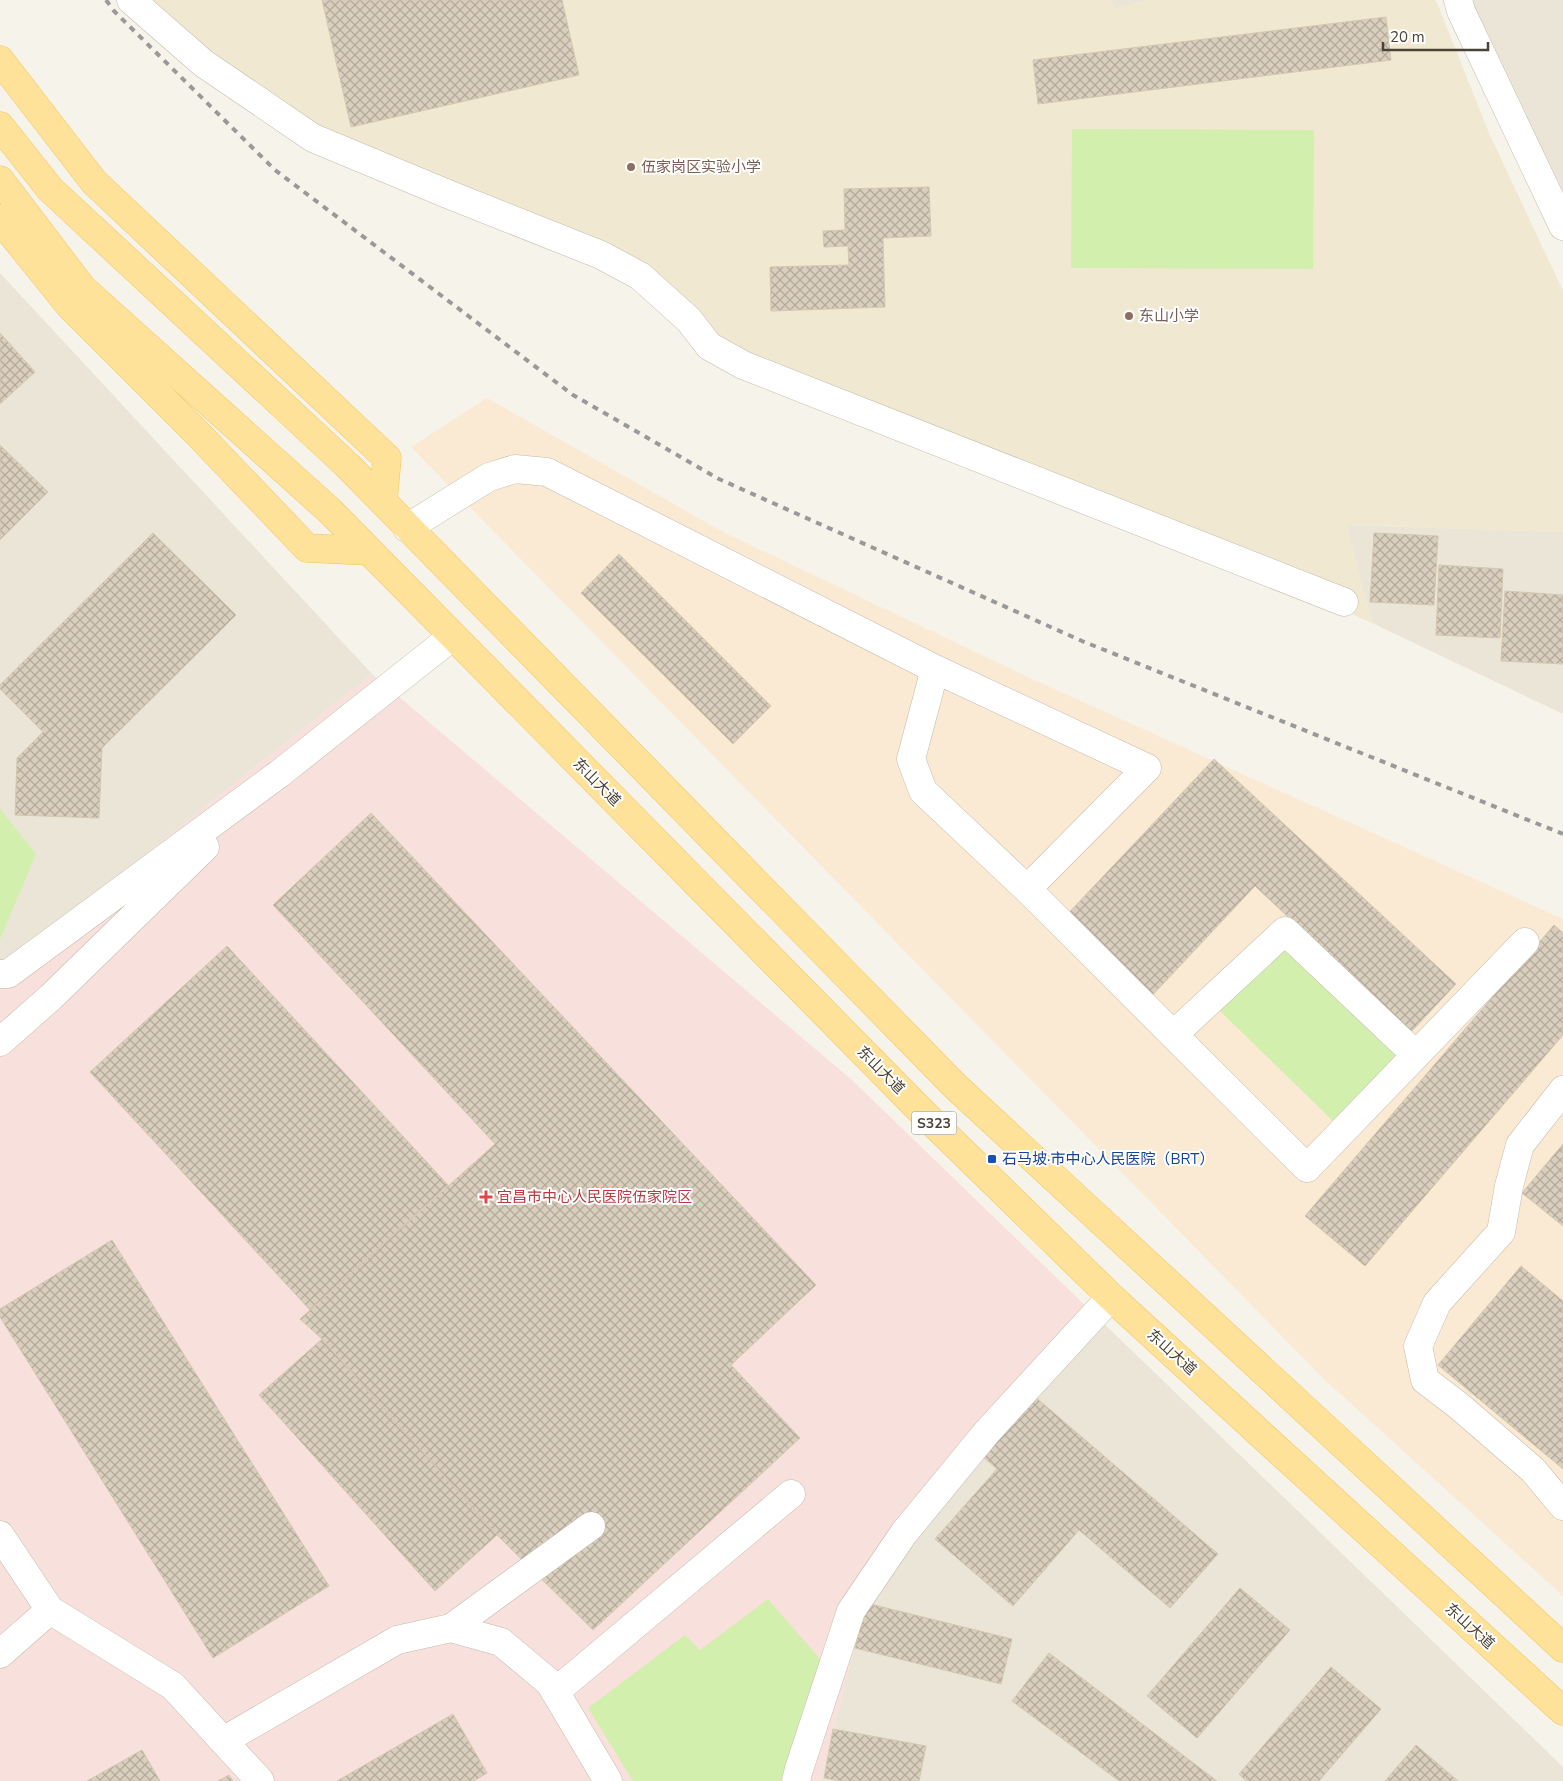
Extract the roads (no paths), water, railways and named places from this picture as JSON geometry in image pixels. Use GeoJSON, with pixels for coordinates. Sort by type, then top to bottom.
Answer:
{"type":"FeatureCollection","features":[{"type":"Feature","properties":{"kind":"main road"},"geometry":{"type":"LineString","coordinates":[[0,60],[94,182],[387,458],[383,502]]}},
{"type":"Feature","properties":{"kind":"main road","name":"S323"},"geometry":{"type":"LineString","coordinates":[[0,126],[50,189],[346,465],[955,1086],[1563,1648]]}},
{"type":"Feature","properties":{"kind":"main road","name":"东山大道"},"geometry":{"type":"LineString","coordinates":[[0,180],[82,288],[330,510],[926,1116],[1111,1297],[1563,1711]]}},
{"type":"Feature","properties":{"kind":"main road"},"geometry":{"type":"LineString","coordinates":[[0,219],[70,306],[200,436],[307,548],[369,551]]}},
{"type":"Feature","properties":{"kind":"street"},"geometry":{"type":"LineString","coordinates":[[131,0],[203,63],[313,138],[601,255],[640,276],[689,320],[709,346],[743,365],[1344,602]]}},
{"type":"Feature","properties":{"kind":"street"},"geometry":{"type":"LineString","coordinates":[[1458,0],[1461,11],[1563,226]]}},
{"type":"Feature","properties":{"kind":"street"},"geometry":{"type":"LineString","coordinates":[[408,528],[490,477],[515,469],[547,472],[936,669],[1147,768],[1027,889]]}},
{"type":"Feature","properties":{"kind":"street"},"geometry":{"type":"LineString","coordinates":[[0,974],[8,974],[279,774],[453,636]]}},
{"type":"Feature","properties":{"kind":"street"},"geometry":{"type":"LineString","coordinates":[[936,669],[911,759],[923,792],[1027,889],[1307,1168],[1525,942]]}},
{"type":"Feature","properties":{"kind":"street"},"geometry":{"type":"LineString","coordinates":[[0,1042],[51,997],[279,774]]}},
{"type":"Feature","properties":{"kind":"street"},"geometry":{"type":"LineString","coordinates":[[1173,1035],[1285,931],[1416,1055]]}},
{"type":"Feature","properties":{"kind":"street"},"geometry":{"type":"LineString","coordinates":[[1563,1090],[1520,1145],[1509,1186],[1500,1232],[1437,1303],[1418,1346],[1424,1380],[1459,1406],[1532,1470],[1563,1506]]}},
{"type":"Feature","properties":{"kind":"street"},"geometry":{"type":"LineString","coordinates":[[796,1781],[851,1611],[904,1533],[982,1440],[1111,1297]]}},
{"type":"Feature","properties":{"kind":"street"},"geometry":{"type":"LineString","coordinates":[[555,1692],[791,1494]]}},
{"type":"Feature","properties":{"kind":"street"},"geometry":{"type":"LineString","coordinates":[[223,1741],[397,1640],[452,1628],[591,1526]]}},
{"type":"Feature","properties":{"kind":"street"},"geometry":{"type":"LineString","coordinates":[[0,1535],[50,1610],[173,1686],[260,1781]]}},
{"type":"Feature","properties":{"kind":"street"},"geometry":{"type":"LineString","coordinates":[[0,1654],[50,1610]]}},
{"type":"Feature","properties":{"kind":"street"},"geometry":{"type":"LineString","coordinates":[[452,1628],[501,1642],[550,1683],[608,1781]]}},
{"type":"Feature","properties":{"kind":"railway"},"geometry":{"type":"LineString","coordinates":[[106,0],[114,11],[275,170],[573,395],[719,479],[1082,641],[1563,834]]}},
{"type":"Feature","properties":{"kind":"place","name":"伍家岗区实验小学"},"geometry":{"type":"Point","coordinates":[631,167]}},
{"type":"Feature","properties":{"kind":"place","name":"东山小学"},"geometry":{"type":"Point","coordinates":[1129,316]}},
{"type":"Feature","properties":{"kind":"place","name":"石马坡·市中心人民医院（BRT）"},"geometry":{"type":"Point","coordinates":[992,1159]}},
{"type":"Feature","properties":{"kind":"place","name":"宜昌市中心人民医院伍家院区"},"geometry":{"type":"Point","coordinates":[486,1197]}}]}
